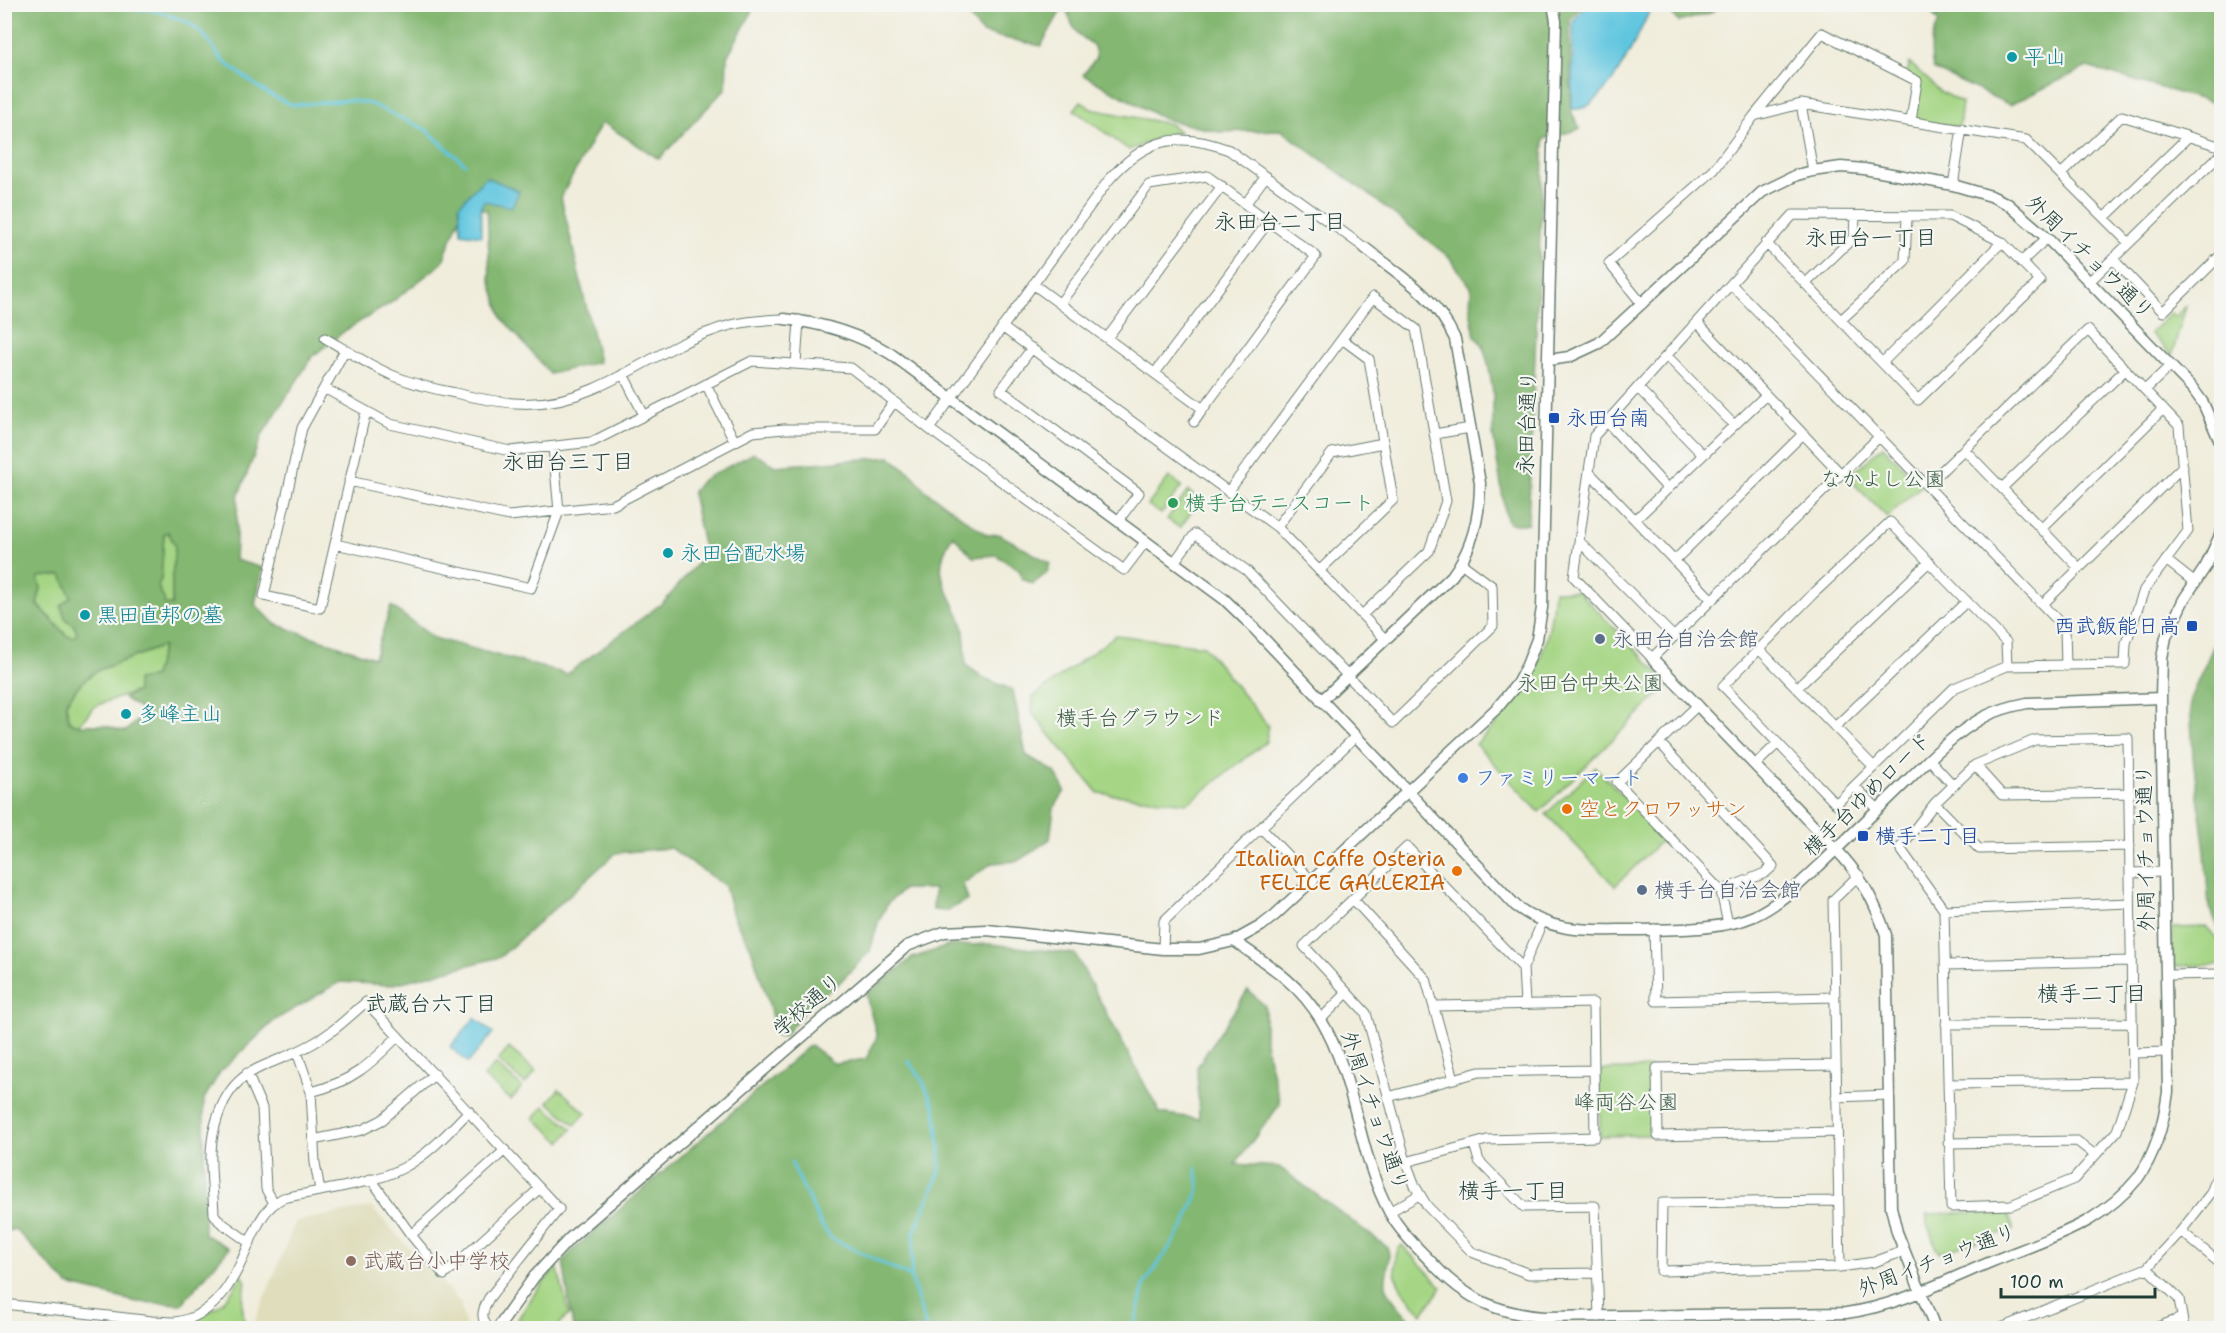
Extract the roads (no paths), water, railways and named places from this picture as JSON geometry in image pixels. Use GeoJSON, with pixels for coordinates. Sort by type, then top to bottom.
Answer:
{"type":"FeatureCollection","features":[{"type":"Feature","properties":{"kind":"street","name":"永田台通り"},"geometry":{"type":"LineString","coordinates":[[1312,882],[1497,708],[1517,684],[1537,639],[1542,608],[1549,360],[1556,21],[1553,4]]}},
{"type":"Feature","properties":{"kind":"street"},"geometry":{"type":"LineString","coordinates":[[1642,304],[1609,263],[1714,170],[1754,116],[1822,33],[1917,81],[1911,121]]}},
{"type":"Feature","properties":{"kind":"street"},"geometry":{"type":"LineString","coordinates":[[1801,104],[1813,171]]}},
{"type":"Feature","properties":{"kind":"street"},"geometry":{"type":"LineString","coordinates":[[1754,116],[1801,104],[2026,140],[2129,243]]}},
{"type":"Feature","properties":{"kind":"street"},"geometry":{"type":"LineString","coordinates":[[2061,174],[2122,116],[2222,147]]}},
{"type":"Feature","properties":{"kind":"street"},"geometry":{"type":"LineString","coordinates":[[1953,185],[1962,129]]}},
{"type":"Feature","properties":{"kind":"street"},"geometry":{"type":"LineString","coordinates":[[2104,218],[2188,137]]}},
{"type":"Feature","properties":{"kind":"street"},"geometry":{"type":"LineString","coordinates":[[929,429],[1108,181],[1137,152],[1152,145],[1180,139],[1208,142],[1229,150],[1365,248],[1428,297],[1447,323],[1455,339],[1459,356],[1480,483],[1480,503],[1472,540],[1452,576],[1321,701]]}},
{"type":"Feature","properties":{"kind":"street"},"geometry":{"type":"LineString","coordinates":[[2090,281],[2222,153]]}},
{"type":"Feature","properties":{"kind":"street","name":"外周イチョウ通り"},"geometry":{"type":"LineString","coordinates":[[1549,360],[1569,357],[1599,343],[1762,192],[1813,171],[1841,167],[1864,168],[1953,185],[1991,196],[2008,204],[2047,238],[2193,389],[2203,403],[2222,446]]}},
{"type":"Feature","properties":{"kind":"street"},"geometry":{"type":"LineString","coordinates":[[1060,303],[1149,185],[1207,176],[1316,256],[1194,422]]}},
{"type":"Feature","properties":{"kind":"street"},"geometry":{"type":"LineString","coordinates":[[1246,203],[1266,176]]}},
{"type":"Feature","properties":{"kind":"street"},"geometry":{"type":"LineString","coordinates":[[1107,338],[1222,186]]}},
{"type":"Feature","properties":{"kind":"street"},"geometry":{"type":"LineString","coordinates":[[1766,243],[1918,400],[2040,280],[2002,242],[1950,216],[1793,215],[1766,243],[1594,436],[1574,577],[1836,850],[1859,875],[1870,893],[1886,935],[1891,1207],[1897,1232],[1935,1329]]}},
{"type":"Feature","properties":{"kind":"street"},"geometry":{"type":"LineString","coordinates":[[1805,284],[1854,237],[1855,216]]}},
{"type":"Feature","properties":{"kind":"street"},"geometry":{"type":"LineString","coordinates":[[1841,320],[1905,261],[1907,217]]}},
{"type":"Feature","properties":{"kind":"street"},"geometry":{"type":"LineString","coordinates":[[1155,373],[1269,221]]}},
{"type":"Feature","properties":{"kind":"street"},"geometry":{"type":"LineString","coordinates":[[2021,262],[2047,238]]}},
{"type":"Feature","properties":{"kind":"street"},"geometry":{"type":"LineString","coordinates":[[1883,362],[2002,242]]}},
{"type":"Feature","properties":{"kind":"street"},"geometry":{"type":"LineString","coordinates":[[2113,259],[2163,312],[2222,254]]}},
{"type":"Feature","properties":{"kind":"street"},"geometry":{"type":"LineString","coordinates":[[1033,284],[1203,409]]}},
{"type":"Feature","properties":{"kind":"street"},"geometry":{"type":"LineString","coordinates":[[1731,284],[2065,628],[2066,666]]}},
{"type":"Feature","properties":{"kind":"street"},"geometry":{"type":"LineString","coordinates":[[1228,492],[1373,297],[1416,329],[1446,501],[1429,551],[1362,615]]}},
{"type":"Feature","properties":{"kind":"street"},"geometry":{"type":"LineString","coordinates":[[326,338],[393,375],[430,388],[516,404],[548,403],[594,389],[711,331],[751,321],[784,319]]}},
{"type":"Feature","properties":{"kind":"street","name":"横手台ゆめロード"},"geometry":{"type":"LineString","coordinates":[[784,319],[817,323],[848,331],[871,342],[1175,561],[1224,599],[1249,622],[1516,906],[1542,922],[1566,928],[1654,929],[1728,924],[1752,917],[1780,901],[1929,759],[1963,730],[1984,717],[2027,703],[2161,698]]}},
{"type":"Feature","properties":{"kind":"street"},"geometry":{"type":"LineString","coordinates":[[796,364],[800,320]]}},
{"type":"Feature","properties":{"kind":"street"},"geometry":{"type":"LineString","coordinates":[[1697,322],[1841,474]]}},
{"type":"Feature","properties":{"kind":"street"},"geometry":{"type":"LineString","coordinates":[[1002,327],[1277,527],[1385,639]]}},
{"type":"Feature","properties":{"kind":"street"},"geometry":{"type":"LineString","coordinates":[[1927,485],[2088,330],[2179,426],[2188,531],[2144,590],[2126,643],[2125,664],[2007,666],[1954,688],[1836,804],[1723,686],[1813,594],[1890,522],[2006,642],[2007,666]]}},
{"type":"Feature","properties":{"kind":"street"},"geometry":{"type":"LineString","coordinates":[[1319,571],[1393,500],[1369,359],[1342,339]]}},
{"type":"Feature","properties":{"kind":"street"},"geometry":{"type":"LineString","coordinates":[[1032,348],[1001,390],[1139,493],[1118,521]]}},
{"type":"Feature","properties":{"kind":"street"},"geometry":{"type":"LineString","coordinates":[[345,350],[302,428],[264,596],[320,608],[366,411]]}},
{"type":"Feature","properties":{"kind":"street"},"geometry":{"type":"LineString","coordinates":[[1667,356],[1734,425]]}},
{"type":"Feature","properties":{"kind":"street"},"geometry":{"type":"LineString","coordinates":[[324,388],[390,424],[510,451],[592,442],[752,361],[851,368],[929,429],[1124,570],[1146,541]]}},
{"type":"Feature","properties":{"kind":"street"},"geometry":{"type":"LineString","coordinates":[[2145,390],[2171,365]]}},
{"type":"Feature","properties":{"kind":"street"},"geometry":{"type":"LineString","coordinates":[[2002,488],[2126,369]]}},
{"type":"Feature","properties":{"kind":"street"},"geometry":{"type":"LineString","coordinates":[[623,374],[644,415]]}},
{"type":"Feature","properties":{"kind":"street"},"geometry":{"type":"LineString","coordinates":[[706,384],[735,442]]}},
{"type":"Feature","properties":{"kind":"street"},"geometry":{"type":"LineString","coordinates":[[1638,388],[1703,455]]}},
{"type":"Feature","properties":{"kind":"street"},"geometry":{"type":"LineString","coordinates":[[1635,520],[1766,395]]}},
{"type":"Feature","properties":{"kind":"street"},"geometry":{"type":"LineString","coordinates":[[349,481],[509,516],[613,505],[753,432],[784,429],[874,429],[894,402]]}},
{"type":"Feature","properties":{"kind":"street"},"geometry":{"type":"LineString","coordinates":[[2041,529],[2163,409]]}},
{"type":"Feature","properties":{"kind":"street"},"geometry":{"type":"LineString","coordinates":[[1607,422],[1668,489]]}},
{"type":"Feature","properties":{"kind":"street"},"geometry":{"type":"LineString","coordinates":[[1434,434],[1471,428]]}},
{"type":"Feature","properties":{"kind":"street"},"geometry":{"type":"LineString","coordinates":[[1674,561],[1803,434]]}},
{"type":"Feature","properties":{"kind":"street"},"geometry":{"type":"LineString","coordinates":[[1652,658],[1880,436]]}},
{"type":"Feature","properties":{"kind":"street"},"geometry":{"type":"LineString","coordinates":[[1277,527],[1332,453],[1383,443]]}},
{"type":"Feature","properties":{"kind":"street"},"geometry":{"type":"LineString","coordinates":[[335,544],[531,588],[559,511],[553,447]]}},
{"type":"Feature","properties":{"kind":"street"},"geometry":{"type":"LineString","coordinates":[[1964,449],[2079,568]]}},
{"type":"Feature","properties":{"kind":"street"},"geometry":{"type":"LineString","coordinates":[[2043,604],[2183,466]]}},
{"type":"Feature","properties":{"kind":"street"},"geometry":{"type":"LineString","coordinates":[[1590,473],[1712,600]]}},
{"type":"Feature","properties":{"kind":"street","name":"外周イチョウ通り"},"geometry":{"type":"LineString","coordinates":[[1234,941],[1287,977],[1321,1018],[1342,1062],[1374,1177],[1389,1212],[1407,1237],[1447,1279],[1491,1307],[1543,1317],[1846,1313],[1886,1304],[2074,1228],[2091,1219],[2119,1197],[2138,1178],[2148,1162],[2162,1126],[2168,1092],[2162,658],[2166,638],[2184,599],[2206,566],[2222,531]]}},
{"type":"Feature","properties":{"kind":"street"},"geometry":{"type":"LineString","coordinates":[[1175,561],[1195,534],[1246,570],[1393,723],[1493,626],[1492,586],[1461,563]]}},
{"type":"Feature","properties":{"kind":"street"},"geometry":{"type":"LineString","coordinates":[[1579,541],[1674,636]]}},
{"type":"Feature","properties":{"kind":"street"},"geometry":{"type":"LineString","coordinates":[[2166,560],[2195,583]]}},
{"type":"Feature","properties":{"kind":"street"},"geometry":{"type":"LineString","coordinates":[[1797,688],[1929,562]]}},
{"type":"Feature","properties":{"kind":"street"},"geometry":{"type":"LineString","coordinates":[[1835,727],[1967,601]]}},
{"type":"Feature","properties":{"kind":"street"},"geometry":{"type":"LineString","coordinates":[[1760,649],[1874,767]]}},
{"type":"Feature","properties":{"kind":"street"},"geometry":{"type":"LineString","coordinates":[[1698,705],[1617,782],[1721,891],[1728,924]]}},
{"type":"Feature","properties":{"kind":"street"},"geometry":{"type":"LineString","coordinates":[[1163,949],[1164,921],[1356,737]]}},
{"type":"Feature","properties":{"kind":"street"},"geometry":{"type":"LineString","coordinates":[[2128,738],[2133,1082],[2116,1131],[2074,1179],[2011,1205],[1951,1206],[1944,910],[1900,848],[1935,803],[1953,785],[1975,765],[2036,740],[2128,738]]}},
{"type":"Feature","properties":{"kind":"street"},"geometry":{"type":"LineString","coordinates":[[1659,742],[1773,866],[1765,873],[1721,891]]}},
{"type":"Feature","properties":{"kind":"street"},"geometry":{"type":"LineString","coordinates":[[1755,765],[1778,743]]}},
{"type":"Feature","properties":{"kind":"street"},"geometry":{"type":"LineString","coordinates":[[1929,759],[1953,785]]}},
{"type":"Feature","properties":{"kind":"street"},"geometry":{"type":"LineString","coordinates":[[1975,765],[2002,795],[2130,793]]}},
{"type":"Feature","properties":{"kind":"street"},"geometry":{"type":"LineString","coordinates":[[1854,786],[1878,809]]}},
{"type":"Feature","properties":{"kind":"street"},"geometry":{"type":"LineString","coordinates":[[1935,803],[1979,849],[2130,846]]}},
{"type":"Feature","properties":{"kind":"street"},"geometry":{"type":"LineString","coordinates":[[1261,828],[1312,882]]}},
{"type":"Feature","properties":{"kind":"street"},"geometry":{"type":"LineString","coordinates":[[1523,968],[1407,847],[1304,946],[1366,1013],[1406,1162],[1419,1195],[1427,1206],[1472,1252],[1529,1274],[1597,1273]]}},
{"type":"Feature","properties":{"kind":"street"},"geometry":{"type":"LineString","coordinates":[[2131,873],[2165,872]]}},
{"type":"Feature","properties":{"kind":"street"},"geometry":{"type":"LineString","coordinates":[[1840,1267],[1833,900],[1859,875]]}},
{"type":"Feature","properties":{"kind":"street","name":"学校通り"},"geometry":{"type":"LineString","coordinates":[[498,1329],[534,1277],[570,1238],[907,946],[944,932],[987,930],[1163,949],[1200,949],[1234,941],[1261,926],[1312,882]]}},
{"type":"Feature","properties":{"kind":"street"},"geometry":{"type":"LineString","coordinates":[[1353,899],[1426,979],[1454,1079]]}},
{"type":"Feature","properties":{"kind":"street"},"geometry":{"type":"LineString","coordinates":[[1944,910],[2130,903]]}},
{"type":"Feature","properties":{"kind":"street"},"geometry":{"type":"LineString","coordinates":[[1525,1003],[1523,968],[1542,922]]}},
{"type":"Feature","properties":{"kind":"street"},"geometry":{"type":"LineString","coordinates":[[1654,929],[1656,1001],[1834,997]]}},
{"type":"Feature","properties":{"kind":"street"},"geometry":{"type":"LineString","coordinates":[[1945,965],[2131,961]]}},
{"type":"Feature","properties":{"kind":"street"},"geometry":{"type":"LineString","coordinates":[[2167,975],[2222,974]]}},
{"type":"Feature","properties":{"kind":"street"},"geometry":{"type":"LineString","coordinates":[[1321,1018],[1347,993]]}},
{"type":"Feature","properties":{"kind":"street"},"geometry":{"type":"LineString","coordinates":[[250,1243],[216,1218],[211,1148],[214,1127],[223,1104],[236,1084],[247,1073],[265,1063],[297,1052],[331,1031],[366,1002],[559,1209],[489,1298],[482,1310],[485,1324],[489,1329]]}},
{"type":"Feature","properties":{"kind":"street"},"geometry":{"type":"LineString","coordinates":[[1406,1162],[1487,1140],[1595,1137],[1593,1003],[1435,1005]]}},
{"type":"Feature","properties":{"kind":"street"},"geometry":{"type":"LineString","coordinates":[[1946,1024],[2132,1023]]}},
{"type":"Feature","properties":{"kind":"street"},"geometry":{"type":"LineString","coordinates":[[311,1092],[335,1086],[349,1079],[374,1060],[398,1036]]}},
{"type":"Feature","properties":{"kind":"street"},"geometry":{"type":"LineString","coordinates":[[297,1052],[311,1092],[320,1190]]}},
{"type":"Feature","properties":{"kind":"street"},"geometry":{"type":"LineString","coordinates":[[2134,1053],[2167,1052]]}},
{"type":"Feature","properties":{"kind":"street"},"geometry":{"type":"LineString","coordinates":[[1836,1065],[1657,1068],[1658,1136],[1837,1132]]}},
{"type":"Feature","properties":{"kind":"street"},"geometry":{"type":"LineString","coordinates":[[1388,1097],[1479,1072],[1594,1070]]}},
{"type":"Feature","properties":{"kind":"street"},"geometry":{"type":"LineString","coordinates":[[247,1073],[262,1108],[266,1188],[274,1203]]}},
{"type":"Feature","properties":{"kind":"street"},"geometry":{"type":"LineString","coordinates":[[314,1140],[362,1130],[375,1124],[389,1115],[435,1074]]}},
{"type":"Feature","properties":{"kind":"street"},"geometry":{"type":"LineString","coordinates":[[1948,1084],[2133,1082]]}},
{"type":"Feature","properties":{"kind":"street"},"geometry":{"type":"LineString","coordinates":[[1836,1097],[1889,1095]]}},
{"type":"Feature","properties":{"kind":"street"},"geometry":{"type":"LineString","coordinates":[[4,1304],[150,1325],[193,1317],[207,1310],[232,1282],[260,1220],[274,1203],[283,1198],[370,1179],[401,1168],[423,1155],[469,1111]]}},
{"type":"Feature","properties":{"kind":"street"},"geometry":{"type":"LineString","coordinates":[[1948,1143],[2077,1141],[2095,1155]]}},
{"type":"Feature","properties":{"kind":"street"},"geometry":{"type":"LineString","coordinates":[[1474,1144],[1479,1161],[1524,1208],[1595,1206],[1599,1317]]}},
{"type":"Feature","properties":{"kind":"street"},"geometry":{"type":"LineString","coordinates":[[411,1235],[505,1150]]}},
{"type":"Feature","properties":{"kind":"street"},"geometry":{"type":"LineString","coordinates":[[2001,1329],[2147,1268],[2211,1194],[2222,1162]]}},
{"type":"Feature","properties":{"kind":"street"},"geometry":{"type":"LineString","coordinates":[[370,1179],[444,1275],[540,1188]]}},
{"type":"Feature","properties":{"kind":"street"},"geometry":{"type":"LineString","coordinates":[[1389,1212],[1419,1195]]}},
{"type":"Feature","properties":{"kind":"street"},"geometry":{"type":"LineString","coordinates":[[1838,1201],[1662,1203],[1662,1271],[1840,1267],[1866,1263],[1904,1251]]}},
{"type":"Feature","properties":{"kind":"street"},"geometry":{"type":"LineString","coordinates":[[2181,1231],[2222,1265]]}},
{"type":"Feature","properties":{"kind":"street"},"geometry":{"type":"LineString","coordinates":[[2147,1268],[2179,1299],[2184,1329]]}},
{"type":"Feature","properties":{"kind":"street"},"geometry":{"type":"LineString","coordinates":[[1543,1317],[1543,1329]]}},
{"type":"Feature","properties":{"kind":"street"},"geometry":{"type":"LineString","coordinates":[[2155,1329],[2182,1318]]}},
{"type":"Feature","properties":{"kind":"water"},"geometry":{"type":"Polygon","coordinates":[[[1648,4],[1651,8],[1616,76],[1597,99],[1581,109],[1572,109],[1573,22],[1585,5],[1648,4]]]}},
{"type":"Feature","properties":{"kind":"water"},"geometry":{"type":"Polygon","coordinates":[[[486,177],[519,191],[512,207],[484,201],[481,207],[481,236],[461,233],[459,205],[486,177]]]}},
{"type":"Feature","properties":{"kind":"water"},"geometry":{"type":"Polygon","coordinates":[[[475,1018],[493,1033],[468,1063],[450,1047],[475,1018]]]}},
{"type":"Feature","properties":{"kind":"waterway"},"geometry":{"type":"LineString","coordinates":[[127,4],[136,10],[146,9],[160,12],[188,22],[204,35],[223,61],[265,92],[283,101],[293,105],[350,100],[371,104],[425,129],[465,164]]}},
{"type":"Feature","properties":{"kind":"waterway"},"geometry":{"type":"LineString","coordinates":[[908,1061],[920,1076],[935,1108],[940,1148],[940,1171],[914,1233],[911,1277],[926,1328]]}},
{"type":"Feature","properties":{"kind":"waterway"},"geometry":{"type":"LineString","coordinates":[[791,1162],[821,1225],[831,1238],[911,1277]]}},
{"type":"Feature","properties":{"kind":"waterway"},"geometry":{"type":"LineString","coordinates":[[1134,1328],[1144,1285],[1184,1226],[1199,1189],[1196,1168]]}},
{"type":"Feature","properties":{"kind":"place","name":"平山"},"geometry":{"type":"Point","coordinates":[2012,57]}},
{"type":"Feature","properties":{"kind":"place","name":"永田台南"},"geometry":{"type":"Point","coordinates":[1554,418]}},
{"type":"Feature","properties":{"kind":"place","name":"横手台テニスコート"},"geometry":{"type":"Point","coordinates":[1173,503]}},
{"type":"Feature","properties":{"kind":"place","name":"永田台配水場"},"geometry":{"type":"Point","coordinates":[668,553]}},
{"type":"Feature","properties":{"kind":"place","name":"黒田直邦の墓"},"geometry":{"type":"Point","coordinates":[85,615]}},
{"type":"Feature","properties":{"kind":"place","name":"西武飯能日高"},"geometry":{"type":"Point","coordinates":[2192,626]}},
{"type":"Feature","properties":{"kind":"place","name":"永田台自治会館"},"geometry":{"type":"Point","coordinates":[1600,639]}},
{"type":"Feature","properties":{"kind":"place","name":"多峰主山"},"geometry":{"type":"Point","coordinates":[126,714]}},
{"type":"Feature","properties":{"kind":"place","name":"ファミリーマート"},"geometry":{"type":"Point","coordinates":[1463,778]}},
{"type":"Feature","properties":{"kind":"place","name":"空とクロワッサン"},"geometry":{"type":"Point","coordinates":[1567,809]}},
{"type":"Feature","properties":{"kind":"place","name":"横手二丁目"},"geometry":{"type":"Point","coordinates":[1863,836]}},
{"type":"Feature","properties":{"kind":"place","name":"Italian Caffe Osteria FELICE GALLERIA"},"geometry":{"type":"Point","coordinates":[1457,871]}},
{"type":"Feature","properties":{"kind":"place","name":"横手台自治会館"},"geometry":{"type":"Point","coordinates":[1642,890]}},
{"type":"Feature","properties":{"kind":"place","name":"武蔵台小中学校"},"geometry":{"type":"Point","coordinates":[351,1261]}},
{"type":"Feature","properties":{"kind":"district","name":"永田台二丁目"},"geometry":{"type":"Point","coordinates":[1280,221]}},
{"type":"Feature","properties":{"kind":"district","name":"永田台一丁目"},"geometry":{"type":"Point","coordinates":[1871,237]}},
{"type":"Feature","properties":{"kind":"district","name":"永田台三丁目"},"geometry":{"type":"Point","coordinates":[568,461]}},
{"type":"Feature","properties":{"kind":"district","name":"横手二丁目"},"geometry":{"type":"Point","coordinates":[2092,993]}},
{"type":"Feature","properties":{"kind":"district","name":"武蔵台六丁目"},"geometry":{"type":"Point","coordinates":[431,1003]}},
{"type":"Feature","properties":{"kind":"district","name":"横手一丁目"},"geometry":{"type":"Point","coordinates":[1513,1190]}},
{"type":"Feature","properties":{"kind":"park label","name":"なかよし公園"},"geometry":{"type":"Point","coordinates":[1883,479]}},
{"type":"Feature","properties":{"kind":"park label","name":"永田台中央公園"},"geometry":{"type":"Point","coordinates":[1590,683]}},
{"type":"Feature","properties":{"kind":"park label","name":"横手台グラウンド"},"geometry":{"type":"Point","coordinates":[1140,718]}},
{"type":"Feature","properties":{"kind":"park label","name":"峰両谷公園"},"geometry":{"type":"Point","coordinates":[1626,1102]}}]}
